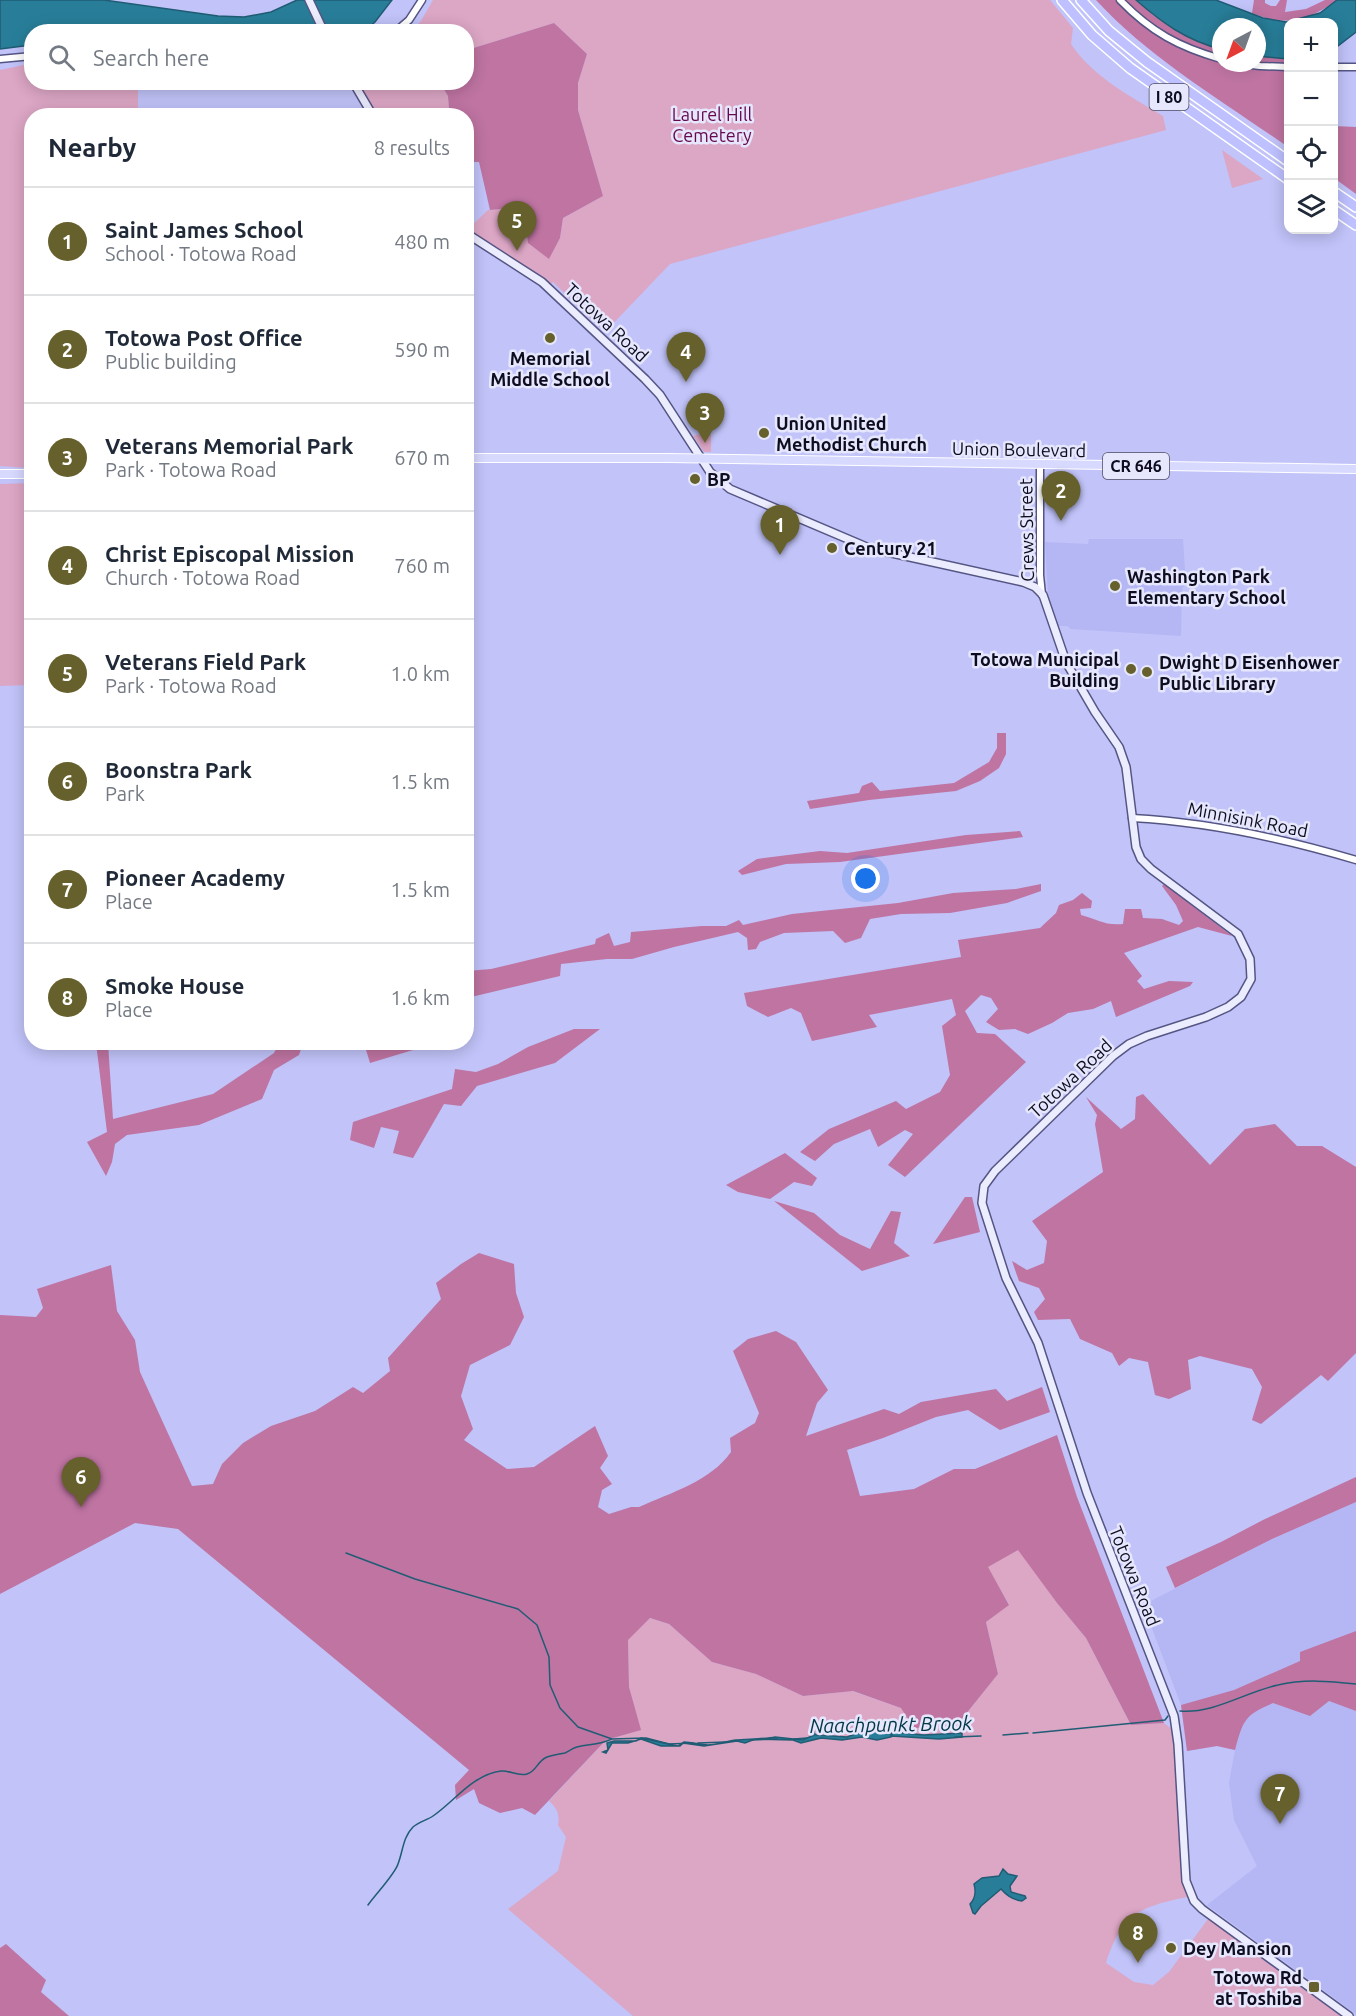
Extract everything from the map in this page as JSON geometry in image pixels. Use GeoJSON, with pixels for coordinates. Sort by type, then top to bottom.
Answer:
{"type":"FeatureCollection","features":[{"type":"Feature","properties":{"kind":"highway","name":"I 80"},"geometry":{"type":"LineString","coordinates":[[1062,0],[1092,35],[1130,68],[1284,176]]}},
{"type":"Feature","properties":{"kind":"highway","name":"I 80"},"geometry":{"type":"LineString","coordinates":[[1081,0],[1109,31],[1141,58],[1284,158]]}},
{"type":"Feature","properties":{"kind":"highway"},"geometry":{"type":"LineString","coordinates":[[1338,195],[1356,207]]}},
{"type":"Feature","properties":{"kind":"highway"},"geometry":{"type":"LineString","coordinates":[[1338,213],[1356,225]]}},
{"type":"Feature","properties":{"kind":"main road"},"geometry":{"type":"LineString","coordinates":[[309,0],[320,24]]}},
{"type":"Feature","properties":{"kind":"main road"},"geometry":{"type":"LineString","coordinates":[[357,90],[368,108]]}},
{"type":"Feature","properties":{"kind":"main road","name":"Totowa Road"},"geometry":{"type":"LineString","coordinates":[[474,238],[542,282],[652,386],[710,472],[730,489],[880,551],[1029,584],[1043,595],[1065,662],[1119,747],[1126,767],[1136,847],[1144,863],[1240,937],[1252,973],[1249,986],[1241,998],[1220,1011],[1129,1044],[1113,1056],[995,1171],[984,1185],[982,1203],[1006,1278],[1045,1360],[1091,1504],[1174,1716],[1189,1890],[1194,1901],[1202,1910],[1349,2016]]}},
{"type":"Feature","properties":{"kind":"main road","name":"Union Boulevard"},"geometry":{"type":"LineString","coordinates":[[474,458],[561,457],[1356,469]]}},
{"type":"Feature","properties":{"kind":"main road"},"geometry":{"type":"LineString","coordinates":[[0,474],[24,474]]}},
{"type":"Feature","properties":{"kind":"street"},"geometry":{"type":"LineString","coordinates":[[404,24],[422,0]]}},
{"type":"Feature","properties":{"kind":"street"},"geometry":{"type":"LineString","coordinates":[[1120,0],[1137,16],[1173,42],[1212,56]]}},
{"type":"Feature","properties":{"kind":"street"},"geometry":{"type":"LineString","coordinates":[[0,59],[24,57]]}},
{"type":"Feature","properties":{"kind":"street"},"geometry":{"type":"LineString","coordinates":[[1266,66],[1284,67]]}},
{"type":"Feature","properties":{"kind":"street"},"geometry":{"type":"LineString","coordinates":[[1338,67],[1356,67]]}},
{"type":"Feature","properties":{"kind":"street","name":"Crews Street"},"geometry":{"type":"LineString","coordinates":[[1040,465],[1040,575],[1043,595]]}},
{"type":"Feature","properties":{"kind":"street","name":"Minnisink Road"},"geometry":{"type":"LineString","coordinates":[[1132,818],[1208,825],[1300,844],[1356,860]]}},
{"type":"Feature","properties":{"kind":"shaded area"},"geometry":{"type":"Polygon","coordinates":[[[0,0],[104,0],[218,16],[244,17],[271,12],[297,0],[392,0],[373,24],[24,24],[24,46],[0,49],[0,0]]]}},
{"type":"Feature","properties":{"kind":"shaded area"},"geometry":{"type":"Polygon","coordinates":[[[1096,0],[1136,0],[1154,16],[1212,47],[1212,72],[1266,72],[1266,57],[1284,59],[1284,144],[1163,60],[1096,0]]]}},
{"type":"Feature","properties":{"kind":"shaded area"},"geometry":{"type":"Polygon","coordinates":[[[1136,0],[1216,0],[1263,18],[1212,18],[1212,47],[1175,30],[1136,0]]]}},
{"type":"Feature","properties":{"kind":"shaded area"},"geometry":{"type":"Polygon","coordinates":[[[1254,0],[1265,0],[1265,3],[1276,6],[1280,0],[1287,0],[1285,12],[1306,9],[1325,0],[1337,0],[1303,18],[1275,20],[1252,13],[1254,0]]]}},
{"type":"Feature","properties":{"kind":"shaded area"},"geometry":{"type":"Polygon","coordinates":[[[1337,0],[1356,0],[1356,32],[1338,46],[1338,18],[1301,18],[1320,13],[1337,0]]]}},
{"type":"Feature","properties":{"kind":"shaded area"},"geometry":{"type":"Polygon","coordinates":[[[1266,19],[1284,22],[1284,59],[1266,57],[1266,19]]]}},
{"type":"Feature","properties":{"kind":"shaded area"},"geometry":{"type":"Polygon","coordinates":[[[554,23],[587,54],[578,83],[578,110],[603,196],[563,218],[560,238],[549,259],[528,243],[526,222],[510,208],[490,210],[479,162],[474,162],[474,108],[449,108],[448,96],[444,90],[474,90],[474,48],[554,23]]]}},
{"type":"Feature","properties":{"kind":"shaded area"},"geometry":{"type":"Polygon","coordinates":[[[1338,126],[1356,127],[1356,194],[1338,181],[1338,126]]]}},
{"type":"Feature","properties":{"kind":"shaded area","name":"Washington Park Elementary School"},"geometry":{"type":"Polygon","coordinates":[[[1089,539],[1183,539],[1186,585],[1182,588],[1181,636],[1071,629],[1067,626],[1057,626],[1048,596],[1045,542],[1088,544],[1089,539]]]}},
{"type":"Feature","properties":{"kind":"shaded area"},"geometry":{"type":"Polygon","coordinates":[[[997,733],[1006,733],[1006,754],[999,768],[980,781],[956,791],[810,809],[807,801],[859,793],[862,786],[872,782],[880,791],[954,783],[989,762],[997,748],[997,733]]]}},
{"type":"Feature","properties":{"kind":"shaded area"},"geometry":{"type":"Polygon","coordinates":[[[1020,831],[1023,837],[840,862],[786,864],[742,875],[738,871],[757,859],[820,851],[847,853],[966,835],[1020,831]]]}},
{"type":"Feature","properties":{"kind":"shaded area"},"geometry":{"type":"Polygon","coordinates":[[[1041,884],[1041,891],[1007,903],[950,913],[901,914],[870,919],[861,938],[845,943],[833,931],[784,933],[760,942],[756,949],[748,950],[747,938],[738,932],[632,959],[561,964],[560,976],[474,996],[474,970],[491,969],[595,944],[596,939],[609,933],[614,946],[630,942],[631,932],[726,926],[739,920],[743,925],[792,914],[898,903],[953,893],[1016,889],[1041,884]]]}},
{"type":"Feature","properties":{"kind":"shaded area"},"geometry":{"type":"Polygon","coordinates":[[[1164,884],[1232,936],[1198,927],[1124,953],[1142,976],[1137,981],[1144,989],[1169,981],[1193,982],[1190,986],[1116,1017],[1111,1001],[1093,1009],[1068,1013],[1028,1034],[1015,1029],[999,1030],[986,1022],[998,1009],[991,998],[981,995],[965,1011],[977,1033],[995,1034],[1026,1062],[905,1177],[888,1165],[913,1134],[905,1130],[878,1147],[870,1129],[834,1144],[815,1161],[800,1152],[829,1129],[896,1101],[906,1109],[940,1092],[950,1075],[942,1026],[956,1015],[952,999],[869,1015],[877,1027],[812,1041],[801,1013],[791,1008],[768,1017],[747,1006],[744,993],[961,957],[958,940],[1040,928],[1056,913],[1059,905],[1073,900],[1082,893],[1092,901],[1091,908],[1080,909],[1081,915],[1101,922],[1123,924],[1125,909],[1141,909],[1143,918],[1162,919],[1179,925],[1183,921],[1176,905],[1162,886],[1164,884]]]}},
{"type":"Feature","properties":{"kind":"shaded area"},"geometry":{"type":"Polygon","coordinates":[[[574,1029],[600,1029],[555,1063],[477,1086],[461,1106],[444,1104],[413,1158],[393,1153],[399,1131],[381,1127],[374,1148],[350,1140],[353,1122],[452,1089],[455,1069],[476,1072],[498,1064],[528,1047],[574,1029]]]}},
{"type":"Feature","properties":{"kind":"shaded area"},"geometry":{"type":"Polygon","coordinates":[[[97,1050],[108,1050],[113,1119],[213,1094],[276,1050],[301,1050],[299,1055],[274,1070],[262,1099],[199,1125],[127,1135],[115,1144],[112,1162],[106,1176],[87,1142],[107,1132],[97,1050]]]}},
{"type":"Feature","properties":{"kind":"shaded area"},"geometry":{"type":"Polygon","coordinates":[[[366,1050],[413,1050],[370,1063],[366,1050]]]}},
{"type":"Feature","properties":{"kind":"shaded area"},"geometry":{"type":"Polygon","coordinates":[[[1143,1094],[1210,1165],[1245,1129],[1275,1124],[1297,1146],[1322,1146],[1356,1167],[1356,1353],[1328,1381],[1321,1375],[1261,1424],[1252,1420],[1262,1387],[1252,1369],[1200,1356],[1188,1360],[1191,1389],[1169,1399],[1155,1395],[1148,1362],[1129,1358],[1119,1366],[1112,1353],[1080,1339],[1070,1319],[1038,1320],[1034,1312],[1045,1299],[1039,1288],[1019,1281],[1012,1261],[1027,1270],[1044,1263],[1047,1241],[1032,1221],[1103,1172],[1095,1124],[1097,1115],[1086,1097],[1121,1129],[1135,1119],[1136,1097],[1143,1094]]]}},
{"type":"Feature","properties":{"kind":"shaded area"},"geometry":{"type":"Polygon","coordinates":[[[785,1153],[817,1178],[812,1186],[794,1182],[770,1199],[738,1192],[726,1185],[785,1153]]]}},
{"type":"Feature","properties":{"kind":"shaded area"},"geometry":{"type":"Polygon","coordinates":[[[965,1197],[972,1197],[980,1232],[933,1244],[965,1197]]]}},
{"type":"Feature","properties":{"kind":"shaded area"},"geometry":{"type":"Polygon","coordinates":[[[774,1201],[814,1213],[840,1235],[870,1249],[891,1211],[901,1212],[894,1243],[910,1256],[862,1271],[774,1201]]]}},
{"type":"Feature","properties":{"kind":"shaded area"},"geometry":{"type":"Polygon","coordinates":[[[479,1253],[514,1264],[516,1293],[524,1317],[510,1345],[470,1365],[461,1396],[473,1429],[464,1440],[507,1469],[534,1467],[595,1426],[608,1456],[600,1468],[612,1484],[602,1490],[598,1507],[609,1514],[631,1507],[639,1507],[713,1471],[731,1452],[730,1438],[755,1423],[759,1413],[733,1351],[748,1339],[776,1331],[796,1342],[828,1390],[817,1403],[806,1436],[884,1409],[899,1414],[921,1402],[996,1389],[1007,1401],[1042,1387],[1050,1412],[1000,1430],[968,1410],[936,1417],[847,1450],[860,1496],[914,1489],[954,1469],[975,1469],[1057,1435],[1077,1497],[1164,1723],[1131,1725],[1086,1638],[1018,1550],[988,1567],[1009,1605],[986,1622],[998,1674],[957,1725],[914,1728],[901,1708],[853,1691],[803,1696],[756,1674],[712,1662],[669,1624],[650,1618],[628,1640],[629,1687],[641,1730],[606,1740],[535,1815],[522,1808],[500,1813],[479,1803],[474,1789],[456,1800],[455,1785],[469,1770],[178,1529],[135,1523],[0,1594],[0,1315],[36,1317],[43,1308],[37,1289],[111,1265],[117,1311],[135,1340],[140,1372],[192,1486],[213,1484],[222,1464],[243,1443],[271,1426],[315,1411],[353,1387],[363,1393],[390,1371],[388,1358],[441,1299],[436,1283],[479,1253]]]}},
{"type":"Feature","properties":{"kind":"shaded area"},"geometry":{"type":"Polygon","coordinates":[[[1356,1477],[1356,1502],[1272,1539],[1175,1588],[1166,1567],[1356,1477]]]}},
{"type":"Feature","properties":{"kind":"shaded area"},"geometry":{"type":"Polygon","coordinates":[[[1356,1502],[1356,2014],[1207,1905],[1257,1866],[1234,1820],[1229,1783],[1235,1750],[1217,1746],[1187,1751],[1181,1705],[1143,1605],[1272,1539],[1356,1502]]]}},
{"type":"Feature","properties":{"kind":"shaded area"},"geometry":{"type":"Polygon","coordinates":[[[1356,1631],[1356,1711],[1329,1701],[1310,1716],[1273,1703],[1250,1715],[1240,1732],[1235,1750],[1217,1746],[1187,1751],[1181,1705],[1234,1690],[1300,1661],[1300,1652],[1356,1631]]]}},
{"type":"Feature","properties":{"kind":"shaded area"},"geometry":{"type":"Polygon","coordinates":[[[813,1724],[816,1735],[847,1737],[867,1730],[891,1731],[891,1737],[877,1740],[862,1737],[842,1740],[821,1738],[801,1743],[793,1740],[755,1739],[745,1743],[737,1741],[715,1744],[736,1740],[775,1737],[803,1740],[814,1735],[813,1724]]]}},
{"type":"Feature","properties":{"kind":"shaded area"},"geometry":{"type":"Polygon","coordinates":[[[892,1732],[924,1735],[962,1733],[962,1737],[939,1739],[892,1736],[892,1732]]]}},
{"type":"Feature","properties":{"kind":"shaded area"},"geometry":{"type":"Polygon","coordinates":[[[641,1738],[678,1746],[661,1746],[638,1740],[641,1738]]]}},
{"type":"Feature","properties":{"kind":"shaded area"},"geometry":{"type":"Polygon","coordinates":[[[634,1741],[612,1743],[608,1750],[607,1743],[634,1741]]]}},
{"type":"Feature","properties":{"kind":"shaded area"},"geometry":{"type":"Polygon","coordinates":[[[684,1742],[714,1744],[704,1746],[683,1743],[678,1746],[684,1742]]]}},
{"type":"Feature","properties":{"kind":"shaded area"},"geometry":{"type":"Polygon","coordinates":[[[1003,1869],[1008,1874],[1017,1876],[1010,1886],[1011,1892],[1026,1898],[1022,1901],[1016,1900],[1001,1889],[975,1914],[973,1913],[970,1904],[975,1895],[974,1884],[982,1878],[999,1876],[1003,1869]]]}},
{"type":"Feature","properties":{"kind":"shaded area"},"geometry":{"type":"Polygon","coordinates":[[[6,1944],[46,1980],[41,1992],[69,2016],[0,2016],[0,1948],[6,1944]]]}},
{"type":"Feature","properties":{"kind":"green space","name":"Laurel Hill Cemetery"},"geometry":{"type":"Polygon","coordinates":[[[433,0],[1050,0],[1073,28],[1071,44],[1080,56],[1113,85],[1163,116],[1166,130],[670,264],[605,332],[553,282],[550,285],[474,235],[474,223],[488,210],[509,208],[526,222],[529,244],[549,258],[560,238],[563,218],[603,196],[578,110],[578,83],[587,54],[554,23],[474,48],[474,24],[418,24],[433,0]]]}},
{"type":"Feature","properties":{"kind":"green space"},"geometry":{"type":"Polygon","coordinates":[[[24,65],[24,90],[138,90],[138,108],[24,108],[24,468],[0,466],[0,70],[24,65]]]}},
{"type":"Feature","properties":{"kind":"green space"},"geometry":{"type":"Polygon","coordinates":[[[362,90],[444,90],[448,96],[449,108],[374,108],[362,90]]]}},
{"type":"Feature","properties":{"kind":"green space"},"geometry":{"type":"Polygon","coordinates":[[[1222,150],[1263,179],[1232,188],[1222,150]]]}},
{"type":"Feature","properties":{"kind":"green space"},"geometry":{"type":"Polygon","coordinates":[[[703,433],[711,434],[711,452],[704,452],[693,436],[703,433]]]}},
{"type":"Feature","properties":{"kind":"green space"},"geometry":{"type":"Polygon","coordinates":[[[24,483],[24,685],[0,686],[0,484],[24,483]]]}},
{"type":"Feature","properties":{"kind":"green space"},"geometry":{"type":"Polygon","coordinates":[[[1019,1549],[1057,1603],[1086,1638],[1131,1725],[1164,1723],[1173,1730],[1182,1882],[1187,1897],[1144,1909],[1134,1915],[1119,1933],[1106,1963],[1134,1982],[1153,1985],[1169,1972],[1208,1919],[1341,2016],[633,2016],[508,1909],[558,1871],[566,1837],[558,1825],[557,1812],[549,1801],[606,1740],[640,1730],[629,1687],[628,1639],[650,1618],[669,1624],[712,1662],[756,1674],[803,1696],[852,1691],[957,1725],[998,1674],[986,1622],[1009,1604],[987,1567],[1019,1549]]]}},
{"type":"Feature","properties":{"kind":"waterway","name":"Naachpunkt Brook"},"geometry":{"type":"LineString","coordinates":[[346,1553],[415,1579],[518,1609],[537,1625],[549,1657],[550,1685],[560,1708],[578,1727],[612,1739],[646,1738],[669,1744],[693,1743]]}},
{"type":"Feature","properties":{"kind":"waterway","name":"Naachpunkt Brook"},"geometry":{"type":"LineString","coordinates":[[1180,1711],[1217,1706],[1266,1688],[1287,1683],[1317,1681],[1356,1684]]}},
{"type":"Feature","properties":{"kind":"waterway","name":"Naachpunkt Brook"},"geometry":{"type":"LineString","coordinates":[[1033,1733],[1165,1720],[1168,1716]]}},
{"type":"Feature","properties":{"kind":"waterway","name":"Naachpunkt Brook"},"geometry":{"type":"LineString","coordinates":[[1003,1735],[1028,1733]]}},
{"type":"Feature","properties":{"kind":"waterway","name":"Naachpunkt Brook"},"geometry":{"type":"LineString","coordinates":[[955,1737],[981,1736]]}},
{"type":"Feature","properties":{"kind":"waterway","name":"Naachpunkt Brook"},"geometry":{"type":"LineString","coordinates":[[794,1739],[807,1738]]}},
{"type":"Feature","properties":{"kind":"waterway","name":"Naachpunkt Brook"},"geometry":{"type":"LineString","coordinates":[[368,1905],[396,1868],[405,1840],[413,1827],[433,1816],[464,1789],[491,1773],[508,1771],[520,1775],[527,1774],[547,1757],[612,1739]]}},
{"type":"Feature","properties":{"kind":"waterway","name":"Naachpunkt Brook"},"geometry":{"type":"LineString","coordinates":[[752,1740],[777,1739]]}},
{"type":"Feature","properties":{"kind":"waterway","name":"Naachpunkt Brook"},"geometry":{"type":"LineString","coordinates":[[698,1743],[726,1742]]}},
{"type":"Feature","properties":{"kind":"place","name":"Veterans Field Park"},"geometry":{"type":"Point","coordinates":[517,251]}},
{"type":"Feature","properties":{"kind":"place","name":"Memorial Middle School"},"geometry":{"type":"Point","coordinates":[550,338]}},
{"type":"Feature","properties":{"kind":"place","name":"Christ Episcopal Mission"},"geometry":{"type":"Point","coordinates":[686,382]}},
{"type":"Feature","properties":{"kind":"place","name":"Union United Methodist Church"},"geometry":{"type":"Point","coordinates":[764,433]}},
{"type":"Feature","properties":{"kind":"place","name":"Veterans Memorial Park"},"geometry":{"type":"Point","coordinates":[705,443]}},
{"type":"Feature","properties":{"kind":"place","name":"BP"},"geometry":{"type":"Point","coordinates":[695,479]}},
{"type":"Feature","properties":{"kind":"place","name":"Totowa Post Office"},"geometry":{"type":"Point","coordinates":[1061,521]}},
{"type":"Feature","properties":{"kind":"place","name":"Century 21"},"geometry":{"type":"Point","coordinates":[832,548]}},
{"type":"Feature","properties":{"kind":"place","name":"Saint James School"},"geometry":{"type":"Point","coordinates":[780,555]}},
{"type":"Feature","properties":{"kind":"place","name":"Washington Park Elementary School"},"geometry":{"type":"Point","coordinates":[1115,586]}},
{"type":"Feature","properties":{"kind":"place","name":"Totowa Municipal Building"},"geometry":{"type":"Point","coordinates":[1131,669]}},
{"type":"Feature","properties":{"kind":"place","name":"Dwight D Eisenhower Public Library"},"geometry":{"type":"Point","coordinates":[1147,672]}},
{"type":"Feature","properties":{"kind":"place","name":"Boonstra Park"},"geometry":{"type":"Point","coordinates":[81,1507]}},
{"type":"Feature","properties":{"kind":"place","name":"Pioneer Academy"},"geometry":{"type":"Point","coordinates":[1280,1824]}},
{"type":"Feature","properties":{"kind":"place","name":"Dey Mansion"},"geometry":{"type":"Point","coordinates":[1171,1948]}},
{"type":"Feature","properties":{"kind":"place","name":"Smoke House"},"geometry":{"type":"Point","coordinates":[1138,1963]}},
{"type":"Feature","properties":{"kind":"place","name":"Totowa Rd at Toshiba"},"geometry":{"type":"Point","coordinates":[1314,1987]}}]}
